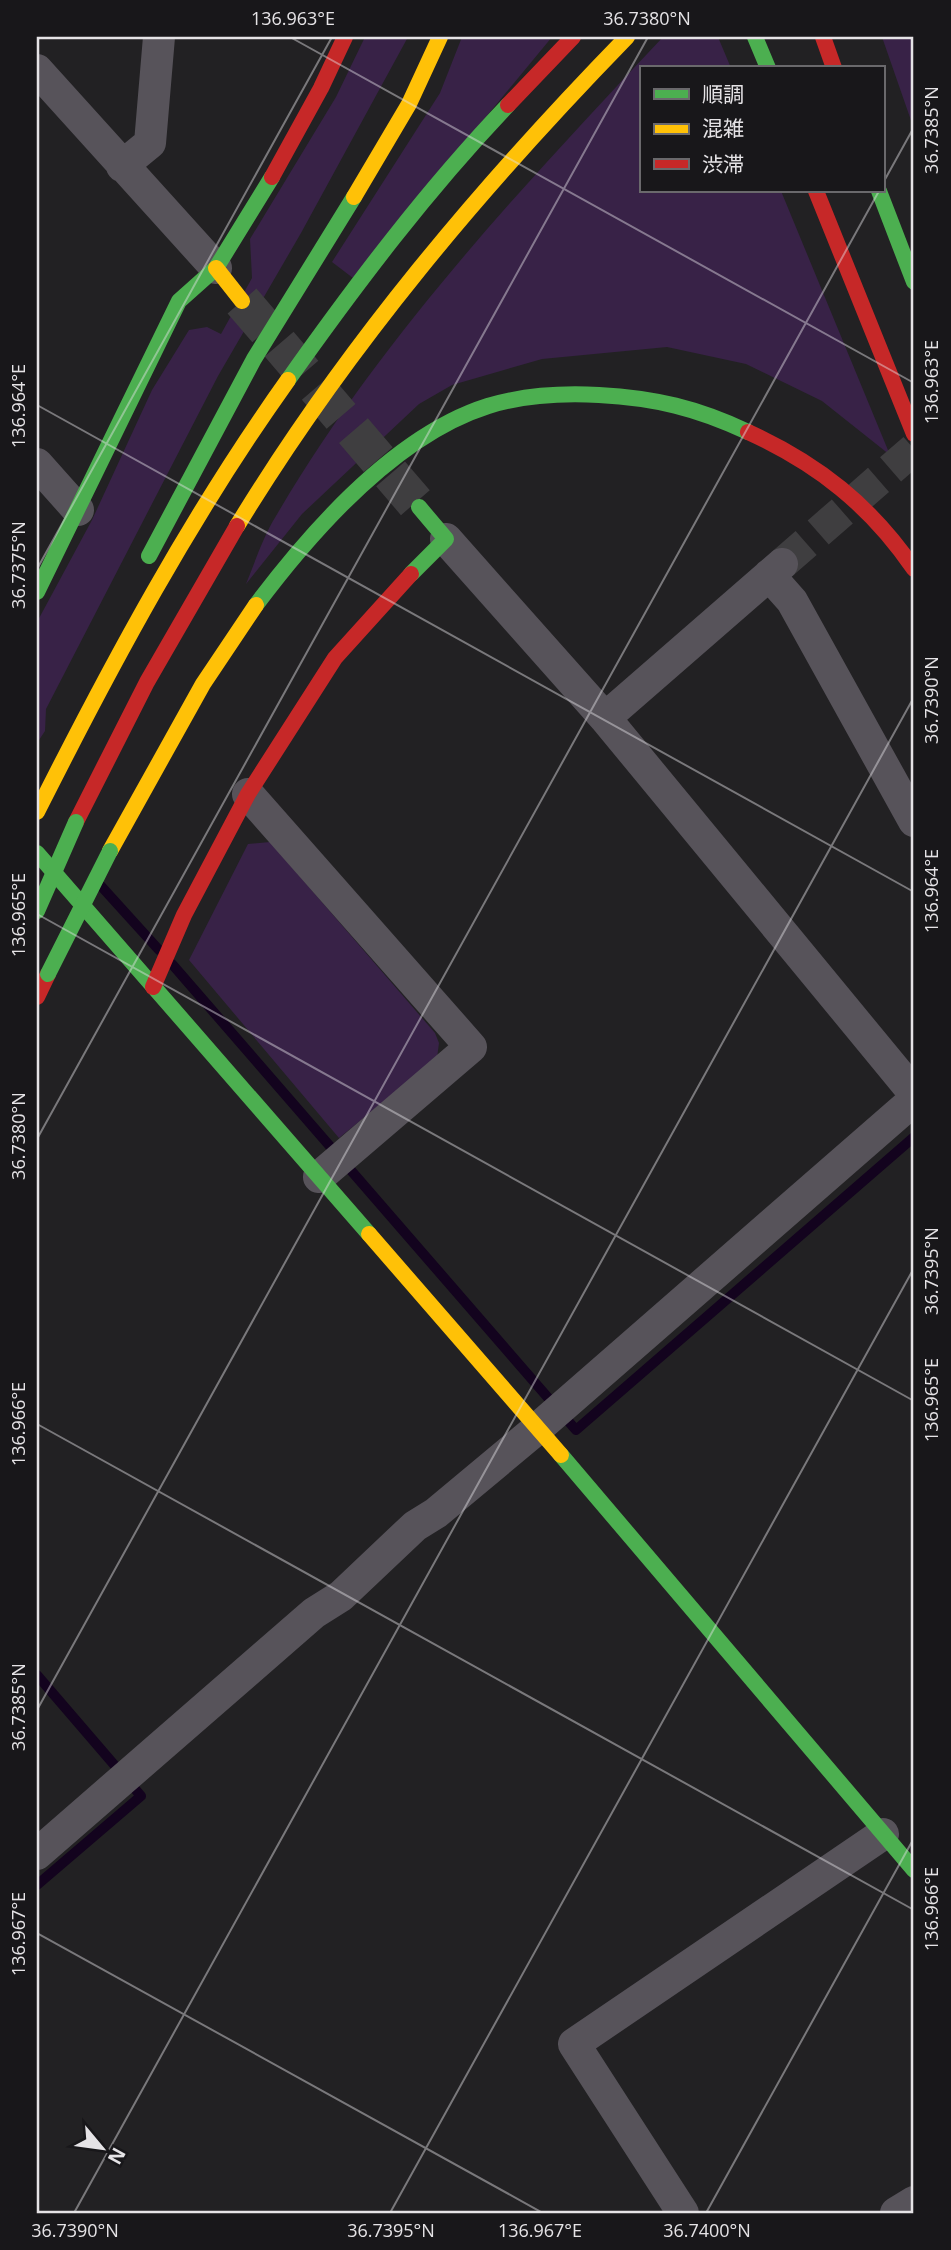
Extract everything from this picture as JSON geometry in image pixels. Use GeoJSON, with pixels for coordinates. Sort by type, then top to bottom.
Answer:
{"type":"FeatureCollection","features":[{"type":"Feature","properties":{"kind":"main road"},"geometry":{"type":"LineString","coordinates":[[37,592],[179,301],[216,268],[276,170],[321,88],[345,37]]}},
{"type":"Feature","properties":{"kind":"main road"},"geometry":{"type":"LineString","coordinates":[[139,575],[237,390],[396,127],[440,37]]}},
{"type":"Feature","properties":{"kind":"main road"},"geometry":{"type":"LineString","coordinates":[[42,789],[146,607],[264,415],[324,330],[399,232],[472,145],[573,37]]}},
{"type":"Feature","properties":{"kind":"main road"},"geometry":{"type":"LineString","coordinates":[[37,911],[121,729],[221,552],[281,457],[349,360],[428,259],[505,169],[627,37]]}},
{"type":"Feature","properties":{"kind":"main road"},"geometry":{"type":"LineString","coordinates":[[755,37],[767,66]]}},
{"type":"Feature","properties":{"kind":"main road"},"geometry":{"type":"LineString","coordinates":[[823,37],[833,66]]}},
{"type":"Feature","properties":{"kind":"main road"},"geometry":{"type":"LineString","coordinates":[[816,192],[914,434]]}},
{"type":"Feature","properties":{"kind":"main road"},"geometry":{"type":"LineString","coordinates":[[879,192],[914,282]]}},
{"type":"Feature","properties":{"kind":"main road"},"geometry":{"type":"LineString","coordinates":[[216,268],[242,300]]}},
{"type":"Feature","properties":{"kind":"main road"},"geometry":{"type":"LineString","coordinates":[[37,997],[166,747],[218,659],[269,590],[320,528],[372,477],[419,441],[471,412],[529,397],[586,394],[648,397],[703,411],[808,462],[865,507],[903,551],[914,569]]}},
{"type":"Feature","properties":{"kind":"main road"},"geometry":{"type":"LineString","coordinates":[[153,987],[184,915],[248,794],[335,658],[401,583],[446,539],[419,507]]}},
{"type":"Feature","properties":{"kind":"main road"},"geometry":{"type":"LineString","coordinates":[[37,812],[42,789],[93,670]]}},
{"type":"Feature","properties":{"kind":"main road"},"geometry":{"type":"LineString","coordinates":[[37,853],[538,1428],[914,1870]]}},
{"type":"Feature","properties":{"kind":"street"},"geometry":{"type":"LineString","coordinates":[[122,166],[150,143],[159,37]]}},
{"type":"Feature","properties":{"kind":"street"},"geometry":{"type":"LineString","coordinates":[[37,70],[216,268]]}},
{"type":"Feature","properties":{"kind":"street"},"geometry":{"type":"LineString","coordinates":[[37,464],[78,510]]}},
{"type":"Feature","properties":{"kind":"street"},"geometry":{"type":"LineString","coordinates":[[446,539],[605,718],[914,1093]]}},
{"type":"Feature","properties":{"kind":"street"},"geometry":{"type":"LineString","coordinates":[[605,718],[775,570],[914,821]]}},
{"type":"Feature","properties":{"kind":"street"},"geometry":{"type":"LineString","coordinates":[[248,794],[471,1048],[319,1177]]}},
{"type":"Feature","properties":{"kind":"street"},"geometry":{"type":"LineString","coordinates":[[37,1854],[314,1613],[341,1596],[415,1526],[436,1513],[538,1428],[914,1100]]}},
{"type":"Feature","properties":{"kind":"street"},"geometry":{"type":"LineString","coordinates":[[683,2213],[574,2044],[883,1834]]}},
{"type":"Feature","properties":{"kind":"street"},"geometry":{"type":"LineString","coordinates":[[896,2213],[914,2202]]}},
{"type":"Feature","properties":{"kind":"shaded area"},"geometry":{"type":"Polygon","coordinates":[[[365,37],[408,37],[301,233],[218,376],[46,709],[45,731],[37,743],[37,622],[92,520],[152,390],[189,330],[207,327],[221,334],[252,278],[250,239],[336,97],[365,37]]]}},
{"type":"Feature","properties":{"kind":"shaded area"},"geometry":{"type":"Polygon","coordinates":[[[462,37],[552,37],[353,278],[332,262],[440,93],[462,37]]]}},
{"type":"Feature","properties":{"kind":"shaded area"},"geometry":{"type":"Polygon","coordinates":[[[663,37],[718,37],[730,66],[640,66],[640,192],[781,192],[890,455],[822,401],[746,364],[667,347],[542,359],[452,385],[419,404],[302,514],[246,584],[271,524],[317,450],[361,387],[456,266],[558,150],[663,37]]]}},
{"type":"Feature","properties":{"kind":"shaded area"},"geometry":{"type":"Polygon","coordinates":[[[882,37],[914,37],[914,129],[882,37]]]}},
{"type":"Feature","properties":{"kind":"shaded area"},"geometry":{"type":"Polygon","coordinates":[[[270,842],[435,1033],[439,1043],[437,1058],[339,1138],[189,960],[248,844],[270,842]]]}},
{"type":"Feature","properties":{"kind":"waterway"},"geometry":{"type":"LineString","coordinates":[[101,886],[159,950]]}},
{"type":"Feature","properties":{"kind":"waterway"},"geometry":{"type":"LineString","coordinates":[[172,964],[576,1430],[914,1137]]}},
{"type":"Feature","properties":{"kind":"waterway"},"geometry":{"type":"LineString","coordinates":[[37,1675],[141,1796],[37,1885]]}},
{"type":"Feature","properties":{"kind":"tunnel"},"geometry":{"type":"LineString","coordinates":[[242,301],[419,507]]}},
{"type":"Feature","properties":{"kind":"tunnel"},"geometry":{"type":"LineString","coordinates":[[782,564],[914,449]]}},
{"type":"Feature","properties":{"kind":"traffic: fast"},"geometry":{"type":"LineString","coordinates":[[755,37],[767,66]]}},
{"type":"Feature","properties":{"kind":"traffic: fast"},"geometry":{"type":"LineString","coordinates":[[288,380],[393,238],[449,170],[508,105]]}},
{"type":"Feature","properties":{"kind":"traffic: fast"},"geometry":{"type":"LineString","coordinates":[[37,592],[179,301],[216,268],[272,177]]}},
{"type":"Feature","properties":{"kind":"traffic: fast"},"geometry":{"type":"LineString","coordinates":[[879,192],[914,282]]}},
{"type":"Feature","properties":{"kind":"traffic: fast"},"geometry":{"type":"LineString","coordinates":[[149,556],[254,359],[354,197]]}},
{"type":"Feature","properties":{"kind":"traffic: fast"},"geometry":{"type":"LineString","coordinates":[[256,605],[330,516],[389,462],[454,420],[488,406],[543,396],[619,396],[693,411],[748,432]]}},
{"type":"Feature","properties":{"kind":"traffic: fast"},"geometry":{"type":"LineString","coordinates":[[411,574],[446,539],[419,507]]}},
{"type":"Feature","properties":{"kind":"traffic: fast"},"geometry":{"type":"LineString","coordinates":[[37,911],[76,822]]}},
{"type":"Feature","properties":{"kind":"traffic: fast"},"geometry":{"type":"LineString","coordinates":[[48,974],[110,851]]}},
{"type":"Feature","properties":{"kind":"traffic: fast"},"geometry":{"type":"LineString","coordinates":[[37,853],[369,1234]]}},
{"type":"Feature","properties":{"kind":"traffic: fast"},"geometry":{"type":"LineString","coordinates":[[561,1455],[914,1870]]}},
{"type":"Feature","properties":{"kind":"traffic: slow"},"geometry":{"type":"LineString","coordinates":[[354,197],[409,104],[440,37]]}},
{"type":"Feature","properties":{"kind":"traffic: slow"},"geometry":{"type":"LineString","coordinates":[[237,526],[323,395],[418,271],[468,210],[627,37]]}},
{"type":"Feature","properties":{"kind":"traffic: slow"},"geometry":{"type":"LineString","coordinates":[[216,268],[242,301]]}},
{"type":"Feature","properties":{"kind":"traffic: slow"},"geometry":{"type":"LineString","coordinates":[[37,812],[154,591],[218,484],[288,380]]}},
{"type":"Feature","properties":{"kind":"traffic: slow"},"geometry":{"type":"LineString","coordinates":[[110,851],[203,684],[256,605]]}},
{"type":"Feature","properties":{"kind":"traffic: slow"},"geometry":{"type":"LineString","coordinates":[[369,1234],[561,1455]]}},
{"type":"Feature","properties":{"kind":"traffic: jam"},"geometry":{"type":"LineString","coordinates":[[272,177],[321,88],[345,37]]}},
{"type":"Feature","properties":{"kind":"traffic: jam"},"geometry":{"type":"LineString","coordinates":[[508,105],[573,37]]}},
{"type":"Feature","properties":{"kind":"traffic: jam"},"geometry":{"type":"LineString","coordinates":[[823,37],[833,66]]}},
{"type":"Feature","properties":{"kind":"traffic: jam"},"geometry":{"type":"LineString","coordinates":[[816,192],[914,434]]}},
{"type":"Feature","properties":{"kind":"traffic: jam"},"geometry":{"type":"LineString","coordinates":[[748,432],[797,458],[841,489],[879,525],[914,569]]}},
{"type":"Feature","properties":{"kind":"traffic: jam"},"geometry":{"type":"LineString","coordinates":[[76,822],[147,682],[237,526]]}},
{"type":"Feature","properties":{"kind":"traffic: jam"},"geometry":{"type":"LineString","coordinates":[[153,987],[184,915],[248,794],[335,658],[411,574]]}},
{"type":"Feature","properties":{"kind":"traffic: jam"},"geometry":{"type":"LineString","coordinates":[[37,997],[48,974]]}}]}
